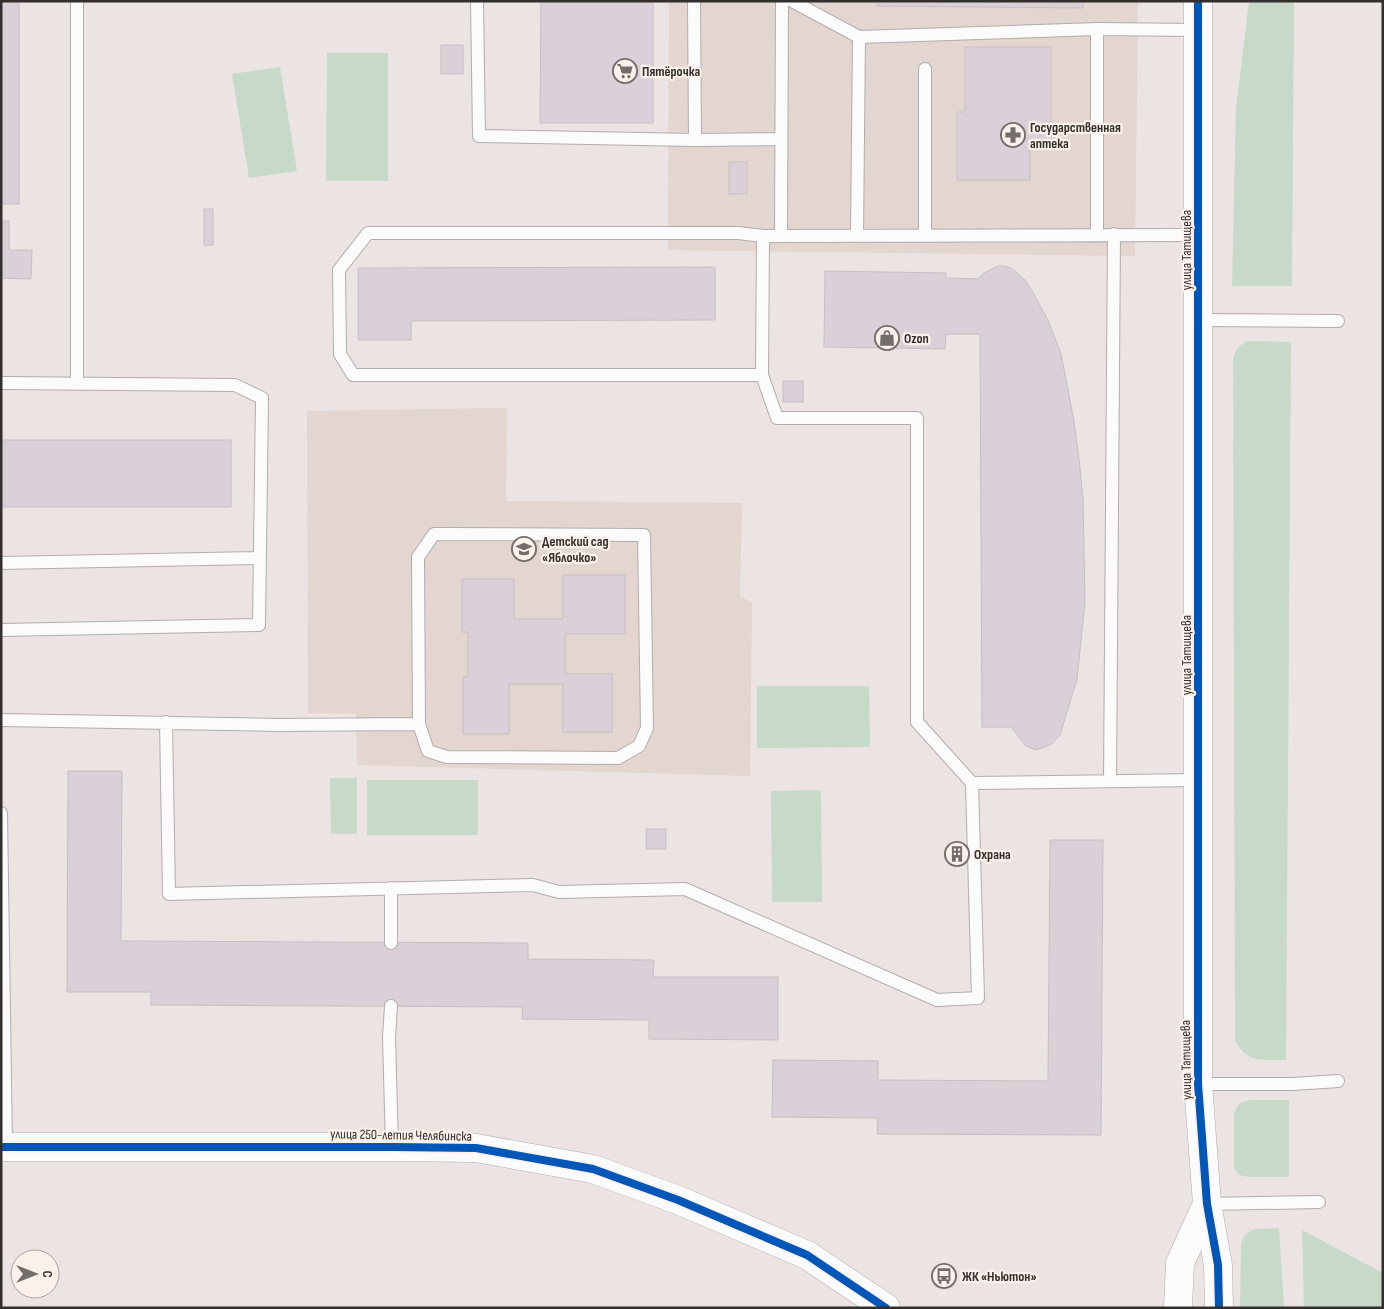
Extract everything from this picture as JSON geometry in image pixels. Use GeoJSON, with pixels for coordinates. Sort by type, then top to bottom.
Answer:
{"type":"FeatureCollection","features":[{"type":"Feature","properties":{"kind":"street","name":"улица Татищева"},"geometry":{"type":"LineString","coordinates":[[1198,1],[1198,1084],[1207,1204],[1218,1264],[1219,1308]]}},
{"type":"Feature","properties":{"kind":"street","name":"улица 250-летия Челябинска"},"geometry":{"type":"LineString","coordinates":[[4,1147],[476,1148],[593,1169],[678,1200],[807,1256],[886,1308]]}},
{"type":"Feature","properties":{"kind":"street","name":"улица Татищева"},"geometry":{"type":"LineString","coordinates":[[1178,1308],[1180,1263],[1207,1204]]}},
{"type":"Feature","properties":{"kind":"lane"},"geometry":{"type":"LineString","coordinates":[[77,1],[77,383]]}},
{"type":"Feature","properties":{"kind":"lane"},"geometry":{"type":"LineString","coordinates":[[476,1],[479,136],[695,140],[781,139]]}},
{"type":"Feature","properties":{"kind":"lane"},"geometry":{"type":"LineString","coordinates":[[694,1],[695,140]]}},
{"type":"Feature","properties":{"kind":"lane"},"geometry":{"type":"LineString","coordinates":[[781,236],[782,1]]}},
{"type":"Feature","properties":{"kind":"lane"},"geometry":{"type":"LineString","coordinates":[[792,1],[859,37],[1097,29],[1198,30]]}},
{"type":"Feature","properties":{"kind":"lane"},"geometry":{"type":"LineString","coordinates":[[1097,29],[1097,234]]}},
{"type":"Feature","properties":{"kind":"lane"},"geometry":{"type":"LineString","coordinates":[[858,236],[859,37]]}},
{"type":"Feature","properties":{"kind":"lane"},"geometry":{"type":"LineString","coordinates":[[925,69],[925,234]]}},
{"type":"Feature","properties":{"kind":"lane"},"geometry":{"type":"LineString","coordinates":[[762,375],[353,375],[340,354],[339,270],[368,233],[738,233],[763,236],[925,234],[1199,235]]}},
{"type":"Feature","properties":{"kind":"lane"},"geometry":{"type":"LineString","coordinates":[[1110,781],[1114,234]]}},
{"type":"Feature","properties":{"kind":"lane"},"geometry":{"type":"LineString","coordinates":[[166,722],[169,894],[533,884],[559,892],[685,889],[937,1000],[978,998],[972,782],[917,722],[917,418],[777,418],[762,375],[763,236]]}},
{"type":"Feature","properties":{"kind":"lane"},"geometry":{"type":"LineString","coordinates":[[1198,320],[1338,321]]}},
{"type":"Feature","properties":{"kind":"lane"},"geometry":{"type":"LineString","coordinates":[[1,383],[235,385],[262,398],[259,625],[1,630]]}},
{"type":"Feature","properties":{"kind":"lane"},"geometry":{"type":"LineString","coordinates":[[434,534],[644,535],[647,728],[639,746],[618,758],[447,757],[428,751],[419,724],[418,557],[434,534]]}},
{"type":"Feature","properties":{"kind":"lane"},"geometry":{"type":"LineString","coordinates":[[1,563],[260,558]]}},
{"type":"Feature","properties":{"kind":"lane"},"geometry":{"type":"LineString","coordinates":[[1,720],[277,725],[419,724]]}},
{"type":"Feature","properties":{"kind":"lane"},"geometry":{"type":"LineString","coordinates":[[972,782],[1198,780]]}},
{"type":"Feature","properties":{"kind":"lane"},"geometry":{"type":"LineString","coordinates":[[1,813],[4,1147]]}},
{"type":"Feature","properties":{"kind":"lane"},"geometry":{"type":"LineString","coordinates":[[391,888],[391,943]]}},
{"type":"Feature","properties":{"kind":"lane"},"geometry":{"type":"LineString","coordinates":[[391,1006],[389,1037],[392,1147]]}},
{"type":"Feature","properties":{"kind":"lane"},"geometry":{"type":"LineString","coordinates":[[1198,1084],[1293,1084],[1338,1081]]}},
{"type":"Feature","properties":{"kind":"lane"},"geometry":{"type":"LineString","coordinates":[[1207,1204],[1319,1202]]}},
{"type":"Feature","properties":{"kind":"shaded area"},"geometry":{"type":"Polygon","coordinates":[[[669,1],[1138,1],[1135,256],[668,250],[669,1]]]}},
{"type":"Feature","properties":{"kind":"shaded area","name":"Детский сад «Яблочко»"},"geometry":{"type":"Polygon","coordinates":[[[507,408],[506,501],[742,503],[740,596],[752,603],[750,776],[357,765],[356,714],[308,713],[307,411],[507,408]]]}},
{"type":"Feature","properties":{"kind":"green space"},"geometry":{"type":"Polygon","coordinates":[[[1249,1],[1294,1],[1292,286],[1232,286],[1236,108],[1249,1]]]}},
{"type":"Feature","properties":{"kind":"green space"},"geometry":{"type":"Polygon","coordinates":[[[327,53],[388,53],[388,181],[326,181],[327,53]]]}},
{"type":"Feature","properties":{"kind":"green space"},"geometry":{"type":"Polygon","coordinates":[[[280,67],[297,171],[249,178],[232,74],[280,67]]]}},
{"type":"Feature","properties":{"kind":"green space"},"geometry":{"type":"Polygon","coordinates":[[[1248,341],[1291,342],[1286,1060],[1262,1060],[1250,1057],[1240,1048],[1235,1040],[1233,361],[1237,349],[1248,341]]]}},
{"type":"Feature","properties":{"kind":"green space"},"geometry":{"type":"Polygon","coordinates":[[[757,686],[869,686],[870,747],[757,748],[757,686]]]}},
{"type":"Feature","properties":{"kind":"green space"},"geometry":{"type":"Polygon","coordinates":[[[330,778],[357,778],[357,834],[331,834],[330,778]]]}},
{"type":"Feature","properties":{"kind":"green space"},"geometry":{"type":"Polygon","coordinates":[[[367,780],[478,780],[478,835],[367,835],[367,780]]]}},
{"type":"Feature","properties":{"kind":"green space"},"geometry":{"type":"Polygon","coordinates":[[[821,790],[822,902],[772,902],[771,791],[821,790]]]}},
{"type":"Feature","properties":{"kind":"green space"},"geometry":{"type":"Polygon","coordinates":[[[1250,1100],[1289,1100],[1289,1177],[1249,1177],[1239,1175],[1234,1168],[1234,1113],[1239,1103],[1250,1100]]]}},
{"type":"Feature","properties":{"kind":"green space"},"geometry":{"type":"Polygon","coordinates":[[[1279,1228],[1284,1308],[1240,1308],[1241,1245],[1243,1238],[1255,1229],[1279,1228]]]}},
{"type":"Feature","properties":{"kind":"green space"},"geometry":{"type":"Polygon","coordinates":[[[1302,1230],[1383,1273],[1383,1308],[1304,1308],[1302,1230]]]}},
{"type":"Feature","properties":{"kind":"building"},"geometry":{"type":"Polygon","coordinates":[[[1,1],[19,1],[19,204],[1,204],[1,1]]]}},
{"type":"Feature","properties":{"kind":"building"},"geometry":{"type":"Polygon","coordinates":[[[541,1],[653,1],[653,123],[540,123],[541,1]]]}},
{"type":"Feature","properties":{"kind":"building"},"geometry":{"type":"Polygon","coordinates":[[[877,1],[1083,1],[1083,8],[877,6],[877,1]]]}},
{"type":"Feature","properties":{"kind":"building"},"geometry":{"type":"Polygon","coordinates":[[[441,45],[463,45],[463,74],[441,74],[441,45]]]}},
{"type":"Feature","properties":{"kind":"building"},"geometry":{"type":"Polygon","coordinates":[[[965,47],[1051,47],[1051,149],[1030,149],[1030,180],[957,180],[957,112],[965,112],[965,47]]]}},
{"type":"Feature","properties":{"kind":"building"},"geometry":{"type":"Polygon","coordinates":[[[729,162],[747,162],[747,194],[729,194],[729,162]]]}},
{"type":"Feature","properties":{"kind":"building"},"geometry":{"type":"Polygon","coordinates":[[[204,209],[213,209],[213,245],[204,245],[204,209]]]}},
{"type":"Feature","properties":{"kind":"building"},"geometry":{"type":"Polygon","coordinates":[[[1,221],[9,221],[9,250],[32,250],[31,279],[1,278],[1,221]]]}},
{"type":"Feature","properties":{"kind":"building"},"geometry":{"type":"Polygon","coordinates":[[[998,266],[1011,268],[1025,280],[1048,320],[1061,354],[1074,421],[1083,499],[1085,601],[1077,679],[1060,735],[1053,743],[1036,750],[1026,746],[1011,727],[982,727],[980,334],[946,334],[945,349],[824,347],[825,271],[946,273],[946,278],[978,279],[984,273],[998,266]]]}},
{"type":"Feature","properties":{"kind":"building"},"geometry":{"type":"Polygon","coordinates":[[[715,267],[715,320],[411,321],[411,340],[358,340],[358,268],[715,267]]]}},
{"type":"Feature","properties":{"kind":"building"},"geometry":{"type":"Polygon","coordinates":[[[783,381],[803,381],[803,402],[783,402],[783,381]]]}},
{"type":"Feature","properties":{"kind":"building"},"geometry":{"type":"Polygon","coordinates":[[[1,440],[231,440],[231,507],[1,507],[1,440]]]}},
{"type":"Feature","properties":{"kind":"building"},"geometry":{"type":"Polygon","coordinates":[[[563,575],[625,575],[625,634],[565,634],[565,674],[612,674],[612,732],[563,732],[563,684],[509,684],[509,734],[463,734],[463,677],[468,677],[468,632],[462,632],[462,579],[514,579],[514,619],[563,619],[563,575]]]}},
{"type":"Feature","properties":{"kind":"building"},"geometry":{"type":"Polygon","coordinates":[[[68,771],[122,771],[121,941],[528,943],[528,959],[654,960],[653,977],[778,977],[778,1040],[649,1039],[649,1020],[522,1019],[523,1007],[151,1005],[151,992],[67,992],[68,771]]]}},
{"type":"Feature","properties":{"kind":"building"},"geometry":{"type":"Polygon","coordinates":[[[646,829],[666,829],[666,849],[646,849],[646,829]]]}},
{"type":"Feature","properties":{"kind":"building"},"geometry":{"type":"Polygon","coordinates":[[[1050,840],[1103,840],[1101,1135],[877,1134],[878,1118],[772,1117],[773,1060],[878,1061],[878,1080],[1048,1081],[1050,840]]]}},
{"type":"Feature","properties":{"kind":"building","name":"Охрана"},"geometry":{"type":"Polygon","coordinates":[[[951,847],[963,847],[963,861],[951,861],[951,847]]]}},
{"type":"Feature","properties":{"kind":"cycle path"},"geometry":{"type":"LineString","coordinates":[[1198,1],[1198,1084],[1207,1204],[1218,1265],[1219,1308]]}},
{"type":"Feature","properties":{"kind":"cycle path"},"geometry":{"type":"LineString","coordinates":[[1,1147],[476,1148],[593,1169],[678,1200],[807,1255],[886,1308]]}},
{"type":"Feature","properties":{"kind":"place","name":"Пятёрочка"},"geometry":{"type":"Point","coordinates":[625,71]}},
{"type":"Feature","properties":{"kind":"place","name":"Государственная аптека"},"geometry":{"type":"Point","coordinates":[1013,135]}},
{"type":"Feature","properties":{"kind":"place","name":"Ozon"},"geometry":{"type":"Point","coordinates":[887,338]}},
{"type":"Feature","properties":{"kind":"place","name":"Детский сад «Яблочко»"},"geometry":{"type":"Point","coordinates":[524,549]}},
{"type":"Feature","properties":{"kind":"place","name":"Охрана"},"geometry":{"type":"Point","coordinates":[957,854]}},
{"type":"Feature","properties":{"kind":"place","name":"ЖК «Ньютон»"},"geometry":{"type":"Point","coordinates":[944,1276]}}]}
